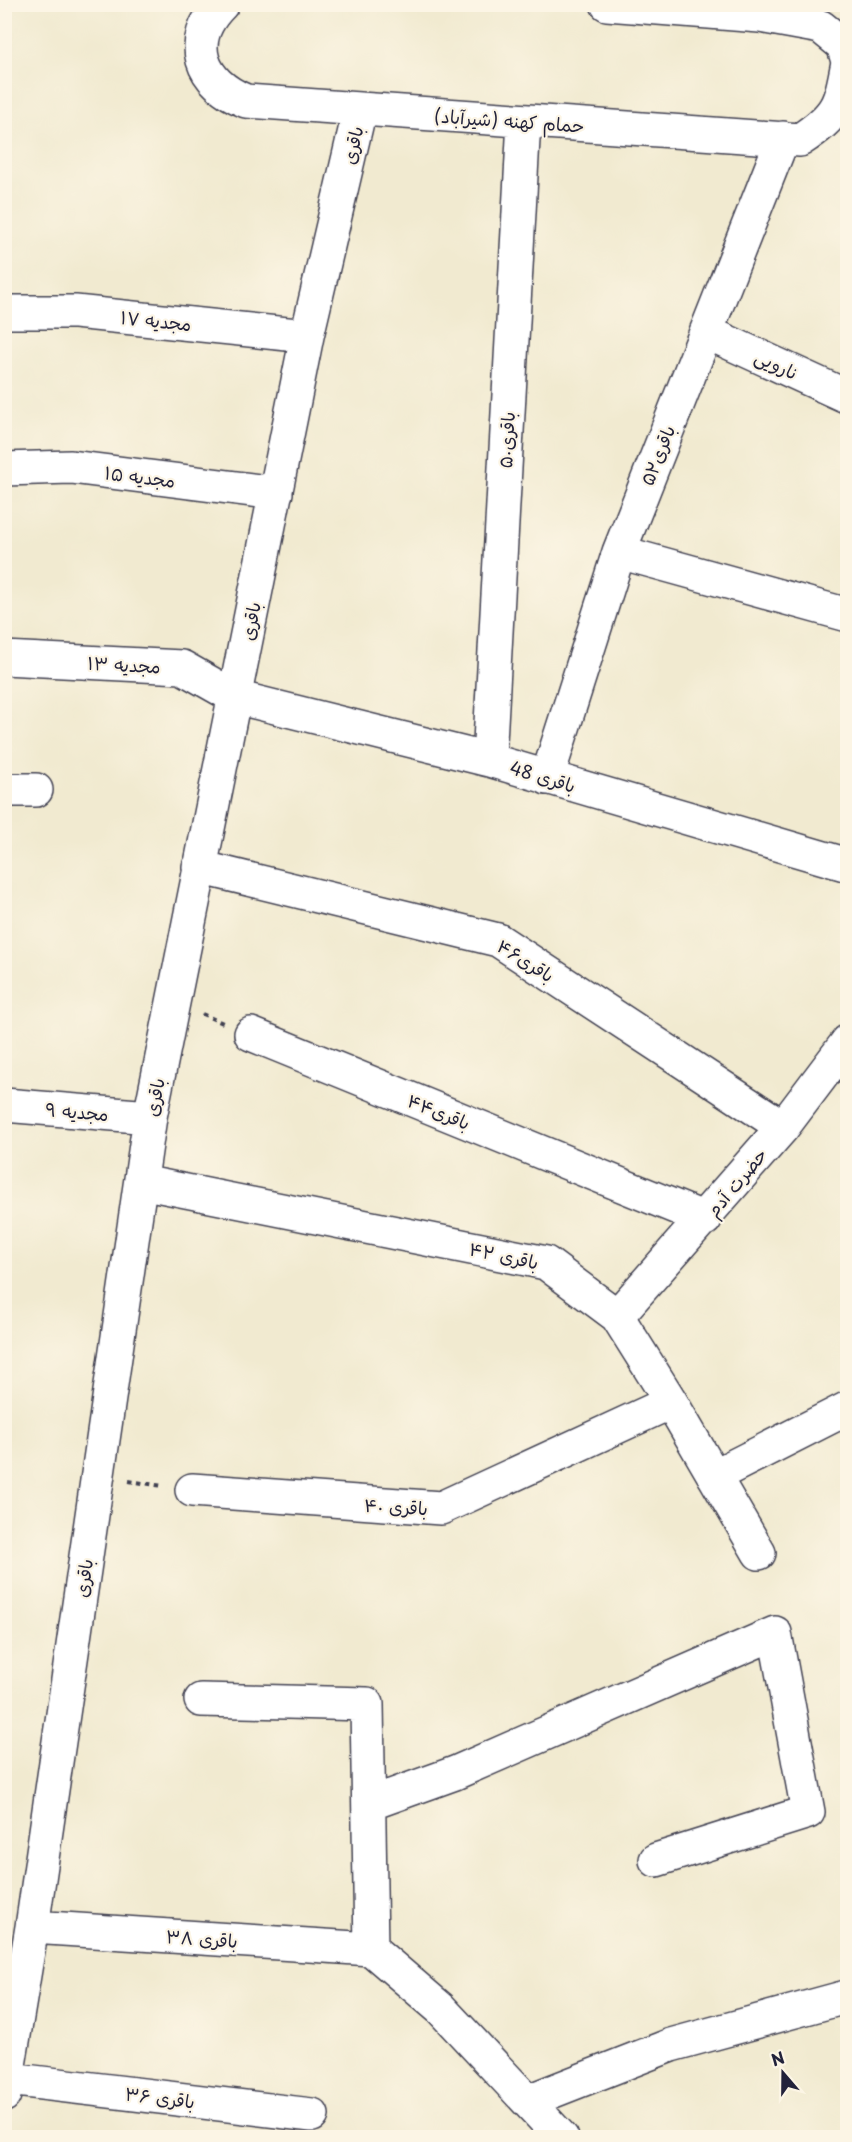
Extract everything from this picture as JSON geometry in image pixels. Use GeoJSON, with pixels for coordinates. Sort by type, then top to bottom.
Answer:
{"type":"FeatureCollection","features":[{"type":"Feature","properties":{"kind":"street","name":"حمام کهنه (شیرآباد)"},"geometry":{"type":"LineString","coordinates":[[193,4],[202,36],[202,58],[211,78],[226,93],[246,101],[800,140],[836,129],[848,61],[843,45],[821,27],[760,16],[607,4]]}},
{"type":"Feature","properties":{"kind":"street"},"geometry":{"type":"LineString","coordinates":[[202,36],[210,16],[222,4]]}},
{"type":"Feature","properties":{"kind":"street","name":"باقری"},"geometry":{"type":"LineString","coordinates":[[6,2087],[32,1927],[150,1116],[307,336],[360,109]]}},
{"type":"Feature","properties":{"kind":"street","name":"باقری۵۰"},"geometry":{"type":"LineString","coordinates":[[489,759],[524,121]]}},
{"type":"Feature","properties":{"kind":"street","name":"باقری۵۲"},"geometry":{"type":"LineString","coordinates":[[547,778],[619,552],[783,138]]}},
{"type":"Feature","properties":{"kind":"street","name":"مجدیه ۱۷"},"geometry":{"type":"LineString","coordinates":[[4,312],[75,312],[307,336]]}},
{"type":"Feature","properties":{"kind":"street","name":"نارویی"},"geometry":{"type":"LineString","coordinates":[[706,332],[848,397]]}},
{"type":"Feature","properties":{"kind":"street","name":"مجدیه ۱۵"},"geometry":{"type":"LineString","coordinates":[[4,469],[71,468],[276,493]]}},
{"type":"Feature","properties":{"kind":"street"},"geometry":{"type":"LineString","coordinates":[[619,552],[848,615]]}},
{"type":"Feature","properties":{"kind":"street","name":"مجدیه ۱۳"},"geometry":{"type":"LineString","coordinates":[[4,658],[182,667],[236,697]]}},
{"type":"Feature","properties":{"kind":"street","name":"باقری 48"},"geometry":{"type":"LineString","coordinates":[[236,697],[489,759],[848,865]]}},
{"type":"Feature","properties":{"kind":"street","name":"باقری۴۶"},"geometry":{"type":"LineString","coordinates":[[199,867],[498,940],[783,1127]]}},
{"type":"Feature","properties":{"kind":"street","name":"باقری۴۴"},"geometry":{"type":"LineString","coordinates":[[251,1034],[705,1219]]}},
{"type":"Feature","properties":{"kind":"street","name":"حضرت آدم"},"geometry":{"type":"LineString","coordinates":[[617,1316],[705,1219],[783,1127],[848,1041]]}},
{"type":"Feature","properties":{"kind":"street","name":"مجدیه ۹"},"geometry":{"type":"LineString","coordinates":[[4,1105],[150,1116]]}},
{"type":"Feature","properties":{"kind":"street","name":"باقری ۴۲"},"geometry":{"type":"LineString","coordinates":[[141,1182],[546,1263],[617,1316],[671,1402],[759,1553]]}},
{"type":"Feature","properties":{"kind":"street","name":"باقری ۴۰"},"geometry":{"type":"LineString","coordinates":[[192,1490],[441,1508],[671,1402]]}},
{"type":"Feature","properties":{"kind":"street"},"geometry":{"type":"LineString","coordinates":[[714,1476],[848,1408]]}},
{"type":"Feature","properties":{"kind":"street"},"geometry":{"type":"LineString","coordinates":[[369,1804],[455,1773],[775,1633],[808,1812],[656,1860]]}},
{"type":"Feature","properties":{"kind":"street"},"geometry":{"type":"LineString","coordinates":[[201,1700],[368,1704],[371,1949],[441,2009],[562,2138]]}},
{"type":"Feature","properties":{"kind":"street","name":"باقری ۳۸"},"geometry":{"type":"LineString","coordinates":[[32,1927],[371,1949]]}},
{"type":"Feature","properties":{"kind":"street"},"geometry":{"type":"LineString","coordinates":[[528,2101],[671,2045],[846,1997]]}},
{"type":"Feature","properties":{"kind":"street","name":"باقری ۳۶"},"geometry":{"type":"LineString","coordinates":[[6,2087],[312,2115]]}},
{"type":"Feature","properties":{"kind":"path"},"geometry":{"type":"LineString","coordinates":[[173,1003],[251,1034]]}},
{"type":"Feature","properties":{"kind":"path"},"geometry":{"type":"LineString","coordinates":[[98,1476],[192,1490]]}}]}
